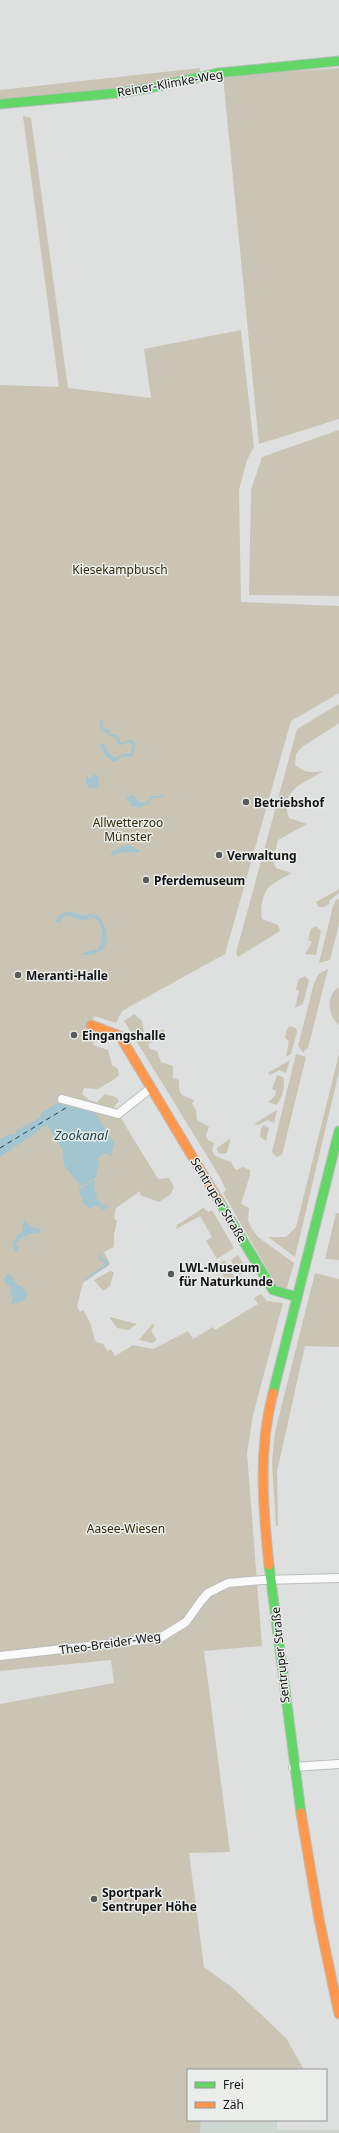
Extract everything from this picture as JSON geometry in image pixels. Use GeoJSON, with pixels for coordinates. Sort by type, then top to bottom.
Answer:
{"type":"FeatureCollection","features":[{"type":"Feature","properties":{"kind":"street","name":"Reiner-Klimke-Weg"},"geometry":{"type":"LineString","coordinates":[[0,104],[117,93],[150,88],[218,73],[339,61]]}},
{"type":"Feature","properties":{"kind":"street","name":"Sentruper Straße"},"geometry":{"type":"LineString","coordinates":[[91,1025],[120,1036],[273,1290],[278,1293],[297,1297]]}},
{"type":"Feature","properties":{"kind":"street"},"geometry":{"type":"LineString","coordinates":[[62,1099],[118,1114],[151,1088]]}},
{"type":"Feature","properties":{"kind":"street","name":"Sentruper Straße"},"geometry":{"type":"LineString","coordinates":[[339,1131],[267,1416],[262,1444],[262,1471],[271,1579],[293,1767],[322,1942],[339,2014]]}},
{"type":"Feature","properties":{"kind":"street","name":"Theo-Breider-Weg"},"geometry":{"type":"LineString","coordinates":[[0,1656],[160,1638],[186,1622],[201,1601],[217,1587],[239,1580],[339,1578]]}},
{"type":"Feature","properties":{"kind":"street"},"geometry":{"type":"LineString","coordinates":[[293,1767],[339,1764]]}},
{"type":"Feature","properties":{"kind":"shaded area"},"geometry":{"type":"Polygon","coordinates":[[[201,2121],[277,2121],[277,2130],[339,2130],[339,2133],[200,2133],[201,2121]]]}},
{"type":"Feature","properties":{"kind":"green space"},"geometry":{"type":"Polygon","coordinates":[[[200,68],[199,76],[0,104],[0,90],[200,68]]]}},
{"type":"Feature","properties":{"kind":"green space"},"geometry":{"type":"Polygon","coordinates":[[[339,68],[339,419],[259,444],[223,76],[339,68]]]}},
{"type":"Feature","properties":{"kind":"green space"},"geometry":{"type":"Polygon","coordinates":[[[23,116],[31,118],[68,388],[151,398],[144,349],[241,330],[254,447],[247,460],[239,490],[241,602],[339,606],[339,693],[291,721],[225,954],[122,1011],[116,1023],[94,1016],[89,1033],[94,1042],[93,1045],[108,1050],[112,1065],[118,1069],[119,1075],[98,1089],[84,1088],[82,1094],[89,1100],[97,1102],[105,1094],[116,1097],[119,1101],[114,1107],[158,1179],[169,1178],[174,1187],[171,1194],[159,1202],[140,1195],[140,1191],[116,1208],[114,1218],[117,1221],[114,1235],[114,1247],[104,1252],[110,1264],[83,1283],[77,1306],[80,1312],[83,1310],[90,1322],[95,1341],[103,1344],[108,1351],[111,1349],[115,1356],[133,1345],[153,1349],[188,1331],[193,1339],[213,1327],[215,1330],[258,1304],[254,1298],[261,1294],[267,1301],[283,1303],[253,1415],[247,1453],[262,1646],[204,1651],[230,1852],[189,1853],[204,1967],[233,1988],[286,2038],[303,2069],[187,2069],[187,2121],[201,2121],[200,2133],[0,2133],[0,1704],[114,1683],[111,1660],[0,1671],[0,385],[59,387],[23,116]]]}},
{"type":"Feature","properties":{"kind":"green space"},"geometry":{"type":"Polygon","coordinates":[[[339,430],[339,596],[249,595],[251,490],[262,457],[339,430]]]}},
{"type":"Feature","properties":{"kind":"green space"},"geometry":{"type":"Polygon","coordinates":[[[339,704],[339,723],[302,747],[296,754],[295,765],[301,770],[308,772],[323,771],[295,789],[290,794],[287,801],[289,818],[307,824],[278,840],[273,861],[276,868],[292,873],[270,886],[267,889],[262,901],[262,919],[278,925],[280,931],[238,957],[236,953],[297,729],[339,704]]]}},
{"type":"Feature","properties":{"kind":"green space"},"geometry":{"type":"Polygon","coordinates":[[[339,889],[339,893],[330,900],[329,904],[324,907],[318,907],[316,902],[339,889]]]}},
{"type":"Feature","properties":{"kind":"green space"},"geometry":{"type":"Polygon","coordinates":[[[339,899],[339,924],[330,960],[319,963],[333,906],[336,900],[339,899]]]}},
{"type":"Feature","properties":{"kind":"green space"},"geometry":{"type":"Polygon","coordinates":[[[316,926],[321,931],[316,955],[305,954],[312,942],[308,940],[311,929],[316,926]]]}},
{"type":"Feature","properties":{"kind":"green space"},"geometry":{"type":"Polygon","coordinates":[[[328,969],[308,1048],[303,1052],[298,1046],[314,983],[319,974],[328,969]]]}},
{"type":"Feature","properties":{"kind":"green space"},"geometry":{"type":"Polygon","coordinates":[[[305,976],[309,980],[303,1004],[295,1008],[299,991],[296,989],[299,979],[305,976]]]}},
{"type":"Feature","properties":{"kind":"green space"},"geometry":{"type":"Polygon","coordinates":[[[339,987],[339,1025],[332,1017],[330,1011],[330,1001],[332,995],[339,987]]]}},
{"type":"Feature","properties":{"kind":"green space"},"geometry":{"type":"Polygon","coordinates":[[[134,1014],[142,1021],[144,1032],[148,1036],[163,1029],[165,1032],[162,1038],[148,1044],[150,1049],[157,1051],[161,1062],[173,1066],[173,1078],[179,1080],[179,1090],[182,1095],[194,1100],[192,1104],[196,1110],[197,1120],[209,1127],[206,1135],[208,1140],[214,1143],[212,1150],[215,1156],[231,1162],[236,1170],[243,1167],[250,1170],[250,1175],[241,1204],[249,1208],[248,1221],[258,1237],[294,1263],[286,1291],[278,1288],[223,1193],[226,1190],[220,1177],[124,1021],[134,1014]]]}},
{"type":"Feature","properties":{"kind":"green space"},"geometry":{"type":"Polygon","coordinates":[[[290,1026],[296,1028],[297,1032],[291,1054],[286,1057],[289,1041],[285,1038],[287,1029],[290,1026]]]}},
{"type":"Feature","properties":{"kind":"green space"},"geometry":{"type":"Polygon","coordinates":[[[296,1054],[306,1057],[282,1155],[276,1157],[272,1152],[296,1054]]]}},
{"type":"Feature","properties":{"kind":"green space"},"geometry":{"type":"Polygon","coordinates":[[[339,1054],[339,1072],[295,1257],[268,1237],[286,1237],[296,1227],[339,1054]]]}},
{"type":"Feature","properties":{"kind":"green space"},"geometry":{"type":"Polygon","coordinates":[[[290,1060],[286,1073],[279,1070],[270,1075],[268,1073],[290,1060]]]}},
{"type":"Feature","properties":{"kind":"green space"},"geometry":{"type":"Polygon","coordinates":[[[277,1075],[283,1077],[284,1087],[282,1096],[276,1105],[268,1102],[275,1096],[276,1091],[272,1089],[277,1075]]]}},
{"type":"Feature","properties":{"kind":"green space"},"geometry":{"type":"Polygon","coordinates":[[[277,1110],[274,1123],[268,1120],[258,1125],[254,1124],[277,1110]]]}},
{"type":"Feature","properties":{"kind":"green space"},"geometry":{"type":"Polygon","coordinates":[[[264,1125],[269,1128],[266,1141],[260,1137],[261,1128],[264,1125]]]}},
{"type":"Feature","properties":{"kind":"green space"},"geometry":{"type":"Polygon","coordinates":[[[231,1138],[227,1152],[224,1154],[218,1153],[217,1148],[231,1138]]]}},
{"type":"Feature","properties":{"kind":"green space"},"geometry":{"type":"Polygon","coordinates":[[[203,1208],[209,1212],[212,1210],[234,1248],[217,1259],[206,1241],[212,1237],[200,1216],[176,1229],[177,1225],[203,1208]]]}},
{"type":"Feature","properties":{"kind":"green space"},"geometry":{"type":"Polygon","coordinates":[[[336,1213],[339,1213],[339,1260],[325,1259],[336,1213]]]}},
{"type":"Feature","properties":{"kind":"green space"},"geometry":{"type":"Polygon","coordinates":[[[238,1255],[247,1270],[239,1275],[231,1260],[238,1255]]]}},
{"type":"Feature","properties":{"kind":"green space"},"geometry":{"type":"Polygon","coordinates":[[[224,1260],[235,1278],[227,1283],[222,1274],[225,1272],[220,1263],[224,1260]]]}},
{"type":"Feature","properties":{"kind":"green space"},"geometry":{"type":"Polygon","coordinates":[[[110,1271],[114,1272],[110,1286],[103,1291],[94,1280],[110,1271]]]}},
{"type":"Feature","properties":{"kind":"green space"},"geometry":{"type":"Polygon","coordinates":[[[315,1273],[339,1279],[339,1347],[305,1346],[277,1472],[278,1526],[276,1526],[272,1462],[275,1432],[315,1273]]]}},
{"type":"Feature","properties":{"kind":"green space"},"geometry":{"type":"Polygon","coordinates":[[[110,1318],[137,1324],[128,1330],[117,1328],[110,1318]]]}},
{"type":"Feature","properties":{"kind":"green space"},"geometry":{"type":"Polygon","coordinates":[[[152,1324],[155,1325],[151,1331],[157,1340],[152,1343],[139,1340],[152,1324]]]}},
{"type":"Feature","properties":{"kind":"water"},"geometry":{"type":"Polygon","coordinates":[[[104,743],[108,752],[115,758],[123,755],[115,762],[109,759],[104,753],[100,744],[104,743]]]}},
{"type":"Feature","properties":{"kind":"water"},"geometry":{"type":"Polygon","coordinates":[[[95,774],[99,776],[99,787],[90,788],[87,784],[86,777],[91,778],[95,774]]]}},
{"type":"Feature","properties":{"kind":"water"},"geometry":{"type":"Polygon","coordinates":[[[165,794],[163,797],[152,798],[148,805],[145,804],[141,808],[131,806],[126,797],[133,795],[139,802],[147,803],[151,796],[165,794]]]}},
{"type":"Feature","properties":{"kind":"water"},"geometry":{"type":"Polygon","coordinates":[[[128,845],[136,848],[140,852],[116,853],[116,855],[110,856],[114,850],[128,845]]]}},
{"type":"Feature","properties":{"kind":"water"},"geometry":{"type":"Polygon","coordinates":[[[66,911],[86,916],[89,914],[99,916],[106,931],[107,938],[106,943],[99,952],[82,954],[100,947],[103,936],[101,926],[97,919],[90,917],[86,921],[66,915],[61,919],[60,923],[56,922],[58,917],[66,911]]]}},
{"type":"Feature","properties":{"kind":"water","name":"Zookanal"},"geometry":{"type":"Polygon","coordinates":[[[57,1103],[95,1113],[114,1143],[111,1155],[108,1151],[97,1159],[99,1162],[96,1177],[81,1187],[64,1165],[63,1150],[47,1125],[0,1157],[0,1139],[7,1135],[15,1134],[17,1130],[41,1117],[40,1114],[57,1103]]]}},
{"type":"Feature","properties":{"kind":"water"},"geometry":{"type":"Polygon","coordinates":[[[95,1179],[94,1188],[97,1194],[96,1198],[102,1204],[109,1206],[104,1210],[96,1205],[90,1209],[83,1203],[79,1190],[95,1179]]]}},
{"type":"Feature","properties":{"kind":"water"},"geometry":{"type":"Polygon","coordinates":[[[24,1220],[32,1227],[39,1228],[41,1232],[30,1234],[21,1238],[16,1244],[19,1252],[16,1252],[12,1245],[18,1234],[22,1233],[24,1220]]]}},
{"type":"Feature","properties":{"kind":"water"},"geometry":{"type":"Polygon","coordinates":[[[102,1252],[101,1259],[107,1260],[109,1265],[84,1281],[83,1280],[106,1264],[98,1258],[102,1252]]]}},
{"type":"Feature","properties":{"kind":"water"},"geometry":{"type":"Polygon","coordinates":[[[7,1274],[11,1275],[18,1286],[22,1286],[27,1295],[23,1301],[11,1304],[13,1296],[10,1296],[11,1288],[3,1280],[7,1274]]]}},
{"type":"Feature","properties":{"kind":"waterway"},"geometry":{"type":"LineString","coordinates":[[101,722],[102,729],[107,731],[110,735],[116,736],[120,744],[129,741],[134,743],[132,755],[123,755]]}},
{"type":"Feature","properties":{"kind":"waterway"},"geometry":{"type":"LineString","coordinates":[[104,1151],[111,1155]]}},
{"type":"Feature","properties":{"kind":"ferry route"},"geometry":{"type":"LineString","coordinates":[[0,1148],[69,1106]]}},
{"type":"Feature","properties":{"kind":"traffic: fast"},"geometry":{"type":"LineString","coordinates":[[0,104],[117,93],[150,88],[218,73],[339,61]]}},
{"type":"Feature","properties":{"kind":"traffic: fast"},"geometry":{"type":"LineString","coordinates":[[273,1393],[339,1131]]}},
{"type":"Feature","properties":{"kind":"traffic: fast"},"geometry":{"type":"LineString","coordinates":[[219,1201],[273,1290],[297,1297]]}},
{"type":"Feature","properties":{"kind":"traffic: fast"},"geometry":{"type":"LineString","coordinates":[[269,1565],[301,1813]]}},
{"type":"Feature","properties":{"kind":"traffic: slow"},"geometry":{"type":"LineString","coordinates":[[91,1025],[120,1036],[219,1201]]}},
{"type":"Feature","properties":{"kind":"traffic: slow"},"geometry":{"type":"LineString","coordinates":[[269,1565],[263,1479],[265,1436],[273,1393]]}},
{"type":"Feature","properties":{"kind":"traffic: slow"},"geometry":{"type":"LineString","coordinates":[[301,1813],[319,1919],[339,2014]]}},
{"type":"Feature","properties":{"kind":"place","name":"Betriebshof"},"geometry":{"type":"Point","coordinates":[246,802]}},
{"type":"Feature","properties":{"kind":"place","name":"Verwaltung"},"geometry":{"type":"Point","coordinates":[219,855]}},
{"type":"Feature","properties":{"kind":"place","name":"Pferdemuseum"},"geometry":{"type":"Point","coordinates":[146,880]}},
{"type":"Feature","properties":{"kind":"place","name":"Meranti-Halle"},"geometry":{"type":"Point","coordinates":[18,975]}},
{"type":"Feature","properties":{"kind":"place","name":"Eingangshalle"},"geometry":{"type":"Point","coordinates":[74,1035]}},
{"type":"Feature","properties":{"kind":"place","name":"LWL-Museum für Naturkunde"},"geometry":{"type":"Point","coordinates":[171,1274]}},
{"type":"Feature","properties":{"kind":"place","name":"Sportpark Sentruper Höhe"},"geometry":{"type":"Point","coordinates":[94,1899]}},
{"type":"Feature","properties":{"kind":"park label","name":"Kiesekampbusch"},"geometry":{"type":"Point","coordinates":[120,569]}},
{"type":"Feature","properties":{"kind":"park label","name":"Allwetterzoo Münster"},"geometry":{"type":"Point","coordinates":[128,829]}},
{"type":"Feature","properties":{"kind":"park label","name":"Aasee-Wiesen"},"geometry":{"type":"Point","coordinates":[126,1528]}}]}
